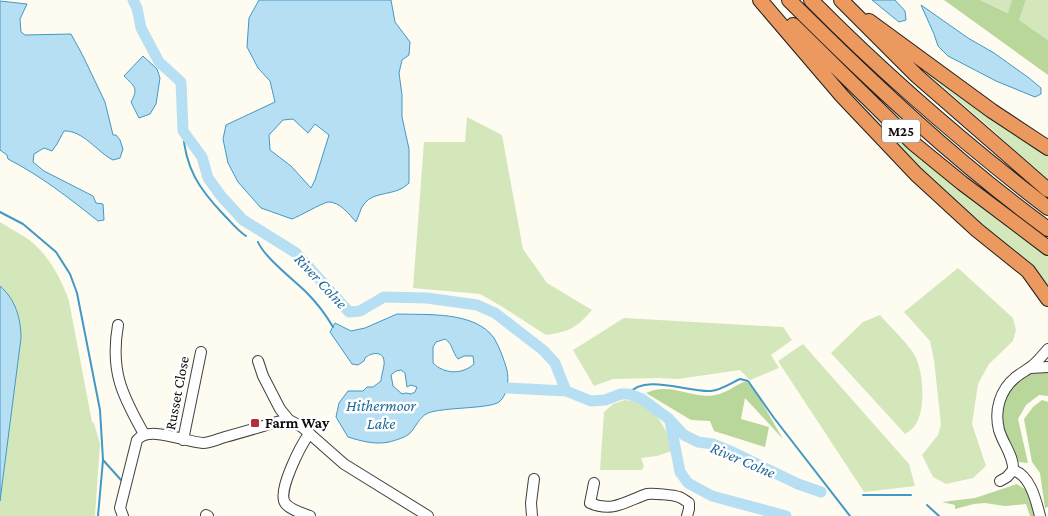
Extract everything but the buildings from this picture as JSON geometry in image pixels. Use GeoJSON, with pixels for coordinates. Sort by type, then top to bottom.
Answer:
{"type":"FeatureCollection","features":[{"type":"Feature","properties":{"kind":"highway","name":"M25"},"geometry":{"type":"LineString","coordinates":[[760,0],[842,96],[903,159],[977,230],[1028,271],[1048,299]]}},
{"type":"Feature","properties":{"kind":"highway","name":"M25"},"geometry":{"type":"LineString","coordinates":[[767,0],[913,143],[1048,248]]}},
{"type":"Feature","properties":{"kind":"highway","name":"M25"},"geometry":{"type":"LineString","coordinates":[[789,0],[831,42],[926,130],[998,191],[1048,229]]}},
{"type":"Feature","properties":{"kind":"highway","name":"M25"},"geometry":{"type":"LineString","coordinates":[[811,0],[842,31],[941,121],[1048,208]]}},
{"type":"Feature","properties":{"kind":"highway"},"geometry":{"type":"LineString","coordinates":[[841,1],[992,111],[1048,148]]}},
{"type":"Feature","properties":{"kind":"highway"},"geometry":{"type":"LineString","coordinates":[[841,1],[917,76],[1048,190]]}},
{"type":"Feature","properties":{"kind":"street"},"geometry":{"type":"LineString","coordinates":[[118,325],[115,356],[118,381],[130,409],[144,434]]}},
{"type":"Feature","properties":{"kind":"street"},"geometry":{"type":"LineString","coordinates":[[1000,481],[1013,470],[1012,460],[1000,430],[998,410],[1000,401],[1007,385],[1022,372],[1030,368],[1048,349]]}},
{"type":"Feature","properties":{"kind":"street","name":"Russet Close"},"geometry":{"type":"LineString","coordinates":[[183,440],[201,352]]}},
{"type":"Feature","properties":{"kind":"street"},"geometry":{"type":"LineString","coordinates":[[258,361],[263,376],[280,409],[289,420],[302,427],[344,464],[428,516]]}},
{"type":"Feature","properties":{"kind":"street"},"geometry":{"type":"LineString","coordinates":[[1030,368],[1048,367]]}},
{"type":"Feature","properties":{"kind":"street"},"geometry":{"type":"LineString","coordinates":[[277,422],[280,409]]}},
{"type":"Feature","properties":{"kind":"street"},"geometry":{"type":"LineString","coordinates":[[123,516],[120,508],[137,440],[144,434],[155,433],[205,443],[289,420]]}},
{"type":"Feature","properties":{"kind":"street"},"geometry":{"type":"LineString","coordinates":[[309,434],[303,442],[284,486],[283,496],[286,504],[291,508],[310,516]]}},
{"type":"Feature","properties":{"kind":"street"},"geometry":{"type":"LineString","coordinates":[[1013,470],[1021,473],[1028,484],[1034,495],[1040,516]]}},
{"type":"Feature","properties":{"kind":"street"},"geometry":{"type":"LineString","coordinates":[[532,516],[531,503],[534,479]]}},
{"type":"Feature","properties":{"kind":"street"},"geometry":{"type":"LineString","coordinates":[[594,483],[590,503],[596,506],[617,507],[650,494],[679,497],[689,503],[687,516]]}},
{"type":"Feature","properties":{"kind":"green space"},"geometry":{"type":"Polygon","coordinates":[[[944,0],[980,0],[1008,13],[1012,0],[1026,0],[1019,20],[1048,40],[1048,75],[944,0]]]}},
{"type":"Feature","properties":{"kind":"green space"},"geometry":{"type":"Polygon","coordinates":[[[980,0],[1012,0],[1009,13],[980,0]]]}},
{"type":"Feature","properties":{"kind":"green space"},"geometry":{"type":"Polygon","coordinates":[[[1026,0],[1048,0],[1048,40],[1019,20],[1026,0]]]}},
{"type":"Feature","properties":{"kind":"green space"},"geometry":{"type":"Polygon","coordinates":[[[900,50],[1048,155],[1048,182],[995,132],[900,50]]]}},
{"type":"Feature","properties":{"kind":"green space"},"geometry":{"type":"Polygon","coordinates":[[[855,99],[922,161],[1048,256],[1048,286],[1028,264],[929,178],[855,99]]]}},
{"type":"Feature","properties":{"kind":"green space"},"geometry":{"type":"Polygon","coordinates":[[[467,117],[502,135],[523,249],[547,283],[592,310],[572,328],[546,335],[480,294],[413,288],[424,142],[465,142],[467,117]]]}},
{"type":"Feature","properties":{"kind":"green space"},"geometry":{"type":"Polygon","coordinates":[[[0,222],[28,239],[42,252],[58,275],[69,301],[92,422],[94,423],[100,444],[95,516],[0,516],[0,501],[21,338],[20,323],[16,309],[10,297],[0,286],[0,222]]]}},
{"type":"Feature","properties":{"kind":"green space"},"geometry":{"type":"Polygon","coordinates":[[[958,268],[1013,318],[1016,330],[1013,341],[989,364],[978,384],[972,424],[986,466],[973,478],[946,484],[933,477],[922,455],[938,435],[941,425],[930,341],[904,312],[958,268]]]}},
{"type":"Feature","properties":{"kind":"green space"},"geometry":{"type":"Polygon","coordinates":[[[880,315],[912,351],[920,372],[922,402],[920,412],[914,427],[905,434],[831,353],[863,322],[880,315]]]}},
{"type":"Feature","properties":{"kind":"green space"},"geometry":{"type":"Polygon","coordinates":[[[624,318],[783,327],[792,340],[771,355],[779,368],[750,380],[740,370],[678,379],[613,379],[594,386],[573,350],[624,318]]]}},
{"type":"Feature","properties":{"kind":"green space"},"geometry":{"type":"Polygon","coordinates":[[[803,344],[909,464],[915,486],[864,492],[778,361],[803,344]]]}},
{"type":"Feature","properties":{"kind":"green space"},"geometry":{"type":"Polygon","coordinates":[[[1039,372],[1048,372],[1048,396],[1039,395],[1026,405],[1018,419],[1028,463],[1019,462],[1003,430],[1001,411],[1011,388],[1023,378],[1039,372]]]}},
{"type":"Feature","properties":{"kind":"green space"},"geometry":{"type":"Polygon","coordinates":[[[743,382],[747,382],[757,394],[783,439],[745,398],[741,419],[769,427],[765,447],[714,431],[710,421],[691,420],[646,393],[664,389],[707,396],[726,392],[743,382]]]}},
{"type":"Feature","properties":{"kind":"green space"},"geometry":{"type":"Polygon","coordinates":[[[625,400],[644,406],[657,417],[675,450],[657,456],[641,458],[644,466],[642,470],[600,470],[604,412],[613,404],[625,400]]]}},
{"type":"Feature","properties":{"kind":"green space"},"geometry":{"type":"Polygon","coordinates":[[[1042,400],[1048,402],[1048,507],[1045,508],[1040,473],[1032,462],[1024,419],[1033,407],[1042,400]]]}},
{"type":"Feature","properties":{"kind":"green space"},"geometry":{"type":"Polygon","coordinates":[[[1017,484],[1026,490],[1035,516],[1030,516],[1026,504],[1005,506],[985,503],[955,509],[955,505],[942,502],[975,498],[1017,484]]]}},
{"type":"Feature","properties":{"kind":"water"},"geometry":{"type":"Polygon","coordinates":[[[259,0],[391,0],[395,22],[410,42],[409,55],[402,60],[399,73],[402,117],[409,149],[409,183],[398,190],[368,200],[363,206],[356,222],[344,209],[332,202],[324,203],[292,219],[261,208],[238,182],[228,163],[223,139],[226,125],[275,102],[270,81],[258,68],[247,47],[249,18],[259,0]],[[293,119],[283,120],[269,135],[270,150],[291,166],[311,188],[329,135],[315,124],[308,133],[293,119]]]}},
{"type":"Feature","properties":{"kind":"water"},"geometry":{"type":"Polygon","coordinates":[[[872,0],[895,0],[905,11],[906,20],[899,22],[872,0]]]}},
{"type":"Feature","properties":{"kind":"water"},"geometry":{"type":"Polygon","coordinates":[[[0,1],[27,4],[20,19],[21,32],[25,35],[71,34],[105,102],[113,135],[116,135],[120,140],[123,149],[120,158],[113,160],[84,138],[64,131],[52,151],[44,148],[34,154],[33,162],[44,171],[93,196],[96,203],[103,204],[104,220],[98,221],[43,180],[8,159],[7,155],[0,150],[0,1]]]}},
{"type":"Feature","properties":{"kind":"water"},"geometry":{"type":"Polygon","coordinates":[[[921,5],[1029,78],[1041,88],[1041,94],[1035,97],[996,81],[948,56],[938,46],[921,5]]]}},
{"type":"Feature","properties":{"kind":"water"},"geometry":{"type":"Polygon","coordinates":[[[143,56],[157,69],[160,78],[156,104],[150,114],[139,118],[131,102],[135,90],[124,76],[143,56]]]}},
{"type":"Feature","properties":{"kind":"water"},"geometry":{"type":"Polygon","coordinates":[[[0,286],[10,297],[16,309],[20,323],[21,338],[0,501],[0,286]]]}},
{"type":"Feature","properties":{"kind":"water","name":"Hithermoor Lake"},"geometry":{"type":"Polygon","coordinates":[[[397,314],[450,316],[475,323],[486,329],[494,338],[506,366],[508,382],[502,399],[494,404],[428,413],[422,417],[408,435],[389,442],[373,443],[348,437],[336,417],[339,403],[348,391],[363,391],[367,387],[373,387],[381,381],[384,361],[381,355],[373,354],[367,356],[358,365],[352,364],[330,332],[335,323],[351,331],[365,328],[397,314]],[[445,339],[436,342],[433,347],[433,363],[437,367],[453,372],[464,370],[474,364],[473,356],[464,356],[458,359],[450,343],[445,339]],[[401,370],[391,375],[393,386],[402,394],[415,392],[417,387],[411,385],[407,387],[405,373],[401,370]]]}},
{"type":"Feature","properties":{"kind":"waterway","name":"River Colne"},"geometry":{"type":"LineString","coordinates":[[133,0],[137,8],[141,28],[159,62],[181,82],[183,131],[202,157],[208,178],[221,196],[243,220],[296,253],[349,312],[360,311],[384,297],[427,298],[477,305],[495,313],[543,350],[555,363],[566,391]]}},
{"type":"Feature","properties":{"kind":"waterway"},"geometry":{"type":"LineString","coordinates":[[183,131],[187,156],[195,177],[207,196],[237,229],[246,236]]}},
{"type":"Feature","properties":{"kind":"waterway"},"geometry":{"type":"LineString","coordinates":[[0,212],[23,224],[56,252],[70,274],[77,293],[100,410],[103,460],[98,516]]}},
{"type":"Feature","properties":{"kind":"waterway"},"geometry":{"type":"LineString","coordinates":[[258,242],[266,255],[307,293],[333,327]]}},
{"type":"Feature","properties":{"kind":"waterway"},"geometry":{"type":"LineString","coordinates":[[629,394],[636,388],[645,385],[656,384],[711,391],[740,379],[748,381],[774,418],[850,516]]}},
{"type":"Feature","properties":{"kind":"waterway","name":"River Colne"},"geometry":{"type":"LineString","coordinates":[[506,388],[566,391],[591,401],[605,400],[621,394],[629,394],[642,399],[669,419],[684,435],[698,442],[713,444],[728,450],[798,484],[821,492]]}},
{"type":"Feature","properties":{"kind":"waterway","name":"River Colne"},"geometry":{"type":"LineString","coordinates":[[670,421],[680,472],[688,483],[712,496],[786,516]]}},
{"type":"Feature","properties":{"kind":"waterway"},"geometry":{"type":"LineString","coordinates":[[103,460],[121,480]]}},
{"type":"Feature","properties":{"kind":"waterway","name":"River Colne"},"geometry":{"type":"LineString","coordinates":[[863,495],[911,495]]}},
{"type":"Feature","properties":{"kind":"waterway","name":"River Colne"},"geometry":{"type":"LineString","coordinates":[[927,505],[939,516]]}},
{"type":"Feature","properties":{"kind":"place","name":"Farm Way"},"geometry":{"type":"Point","coordinates":[255,423]}}]}
